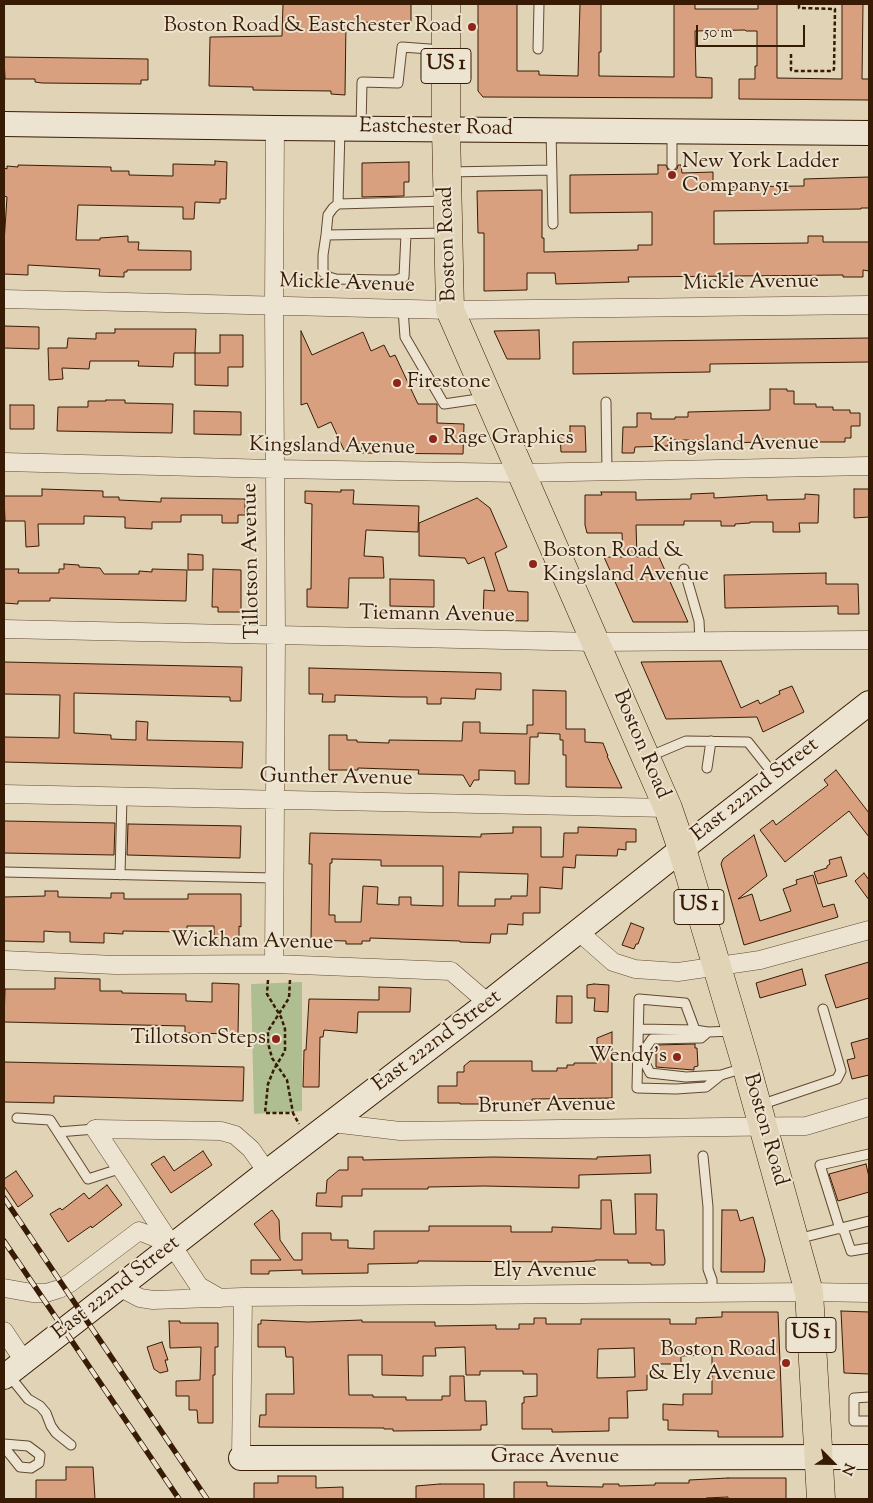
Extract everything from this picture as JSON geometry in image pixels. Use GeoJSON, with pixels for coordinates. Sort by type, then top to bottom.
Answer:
{"type":"FeatureCollection","features":[{"type":"Feature","properties":{"kind":"main road","name":"Boston Road"},"geometry":{"type":"LineString","coordinates":[[446,4],[446,129],[450,310],[668,808],[682,849],[716,966],[722,1031],[747,1068],[809,1292],[821,1499]]}},
{"type":"Feature","properties":{"kind":"street","name":"Eastchester Road"},"geometry":{"type":"LineString","coordinates":[[4,124],[869,133]]}},
{"type":"Feature","properties":{"kind":"street","name":"Tillotson Avenue"},"geometry":{"type":"LineString","coordinates":[[274,964],[276,635],[274,470],[275,128]]}},
{"type":"Feature","properties":{"kind":"street","name":"Mickle Avenue"},"geometry":{"type":"LineString","coordinates":[[4,299],[450,310],[869,305]]}},
{"type":"Feature","properties":{"kind":"street","name":"Kingsland Avenue"},"geometry":{"type":"LineString","coordinates":[[4,462],[274,470],[521,473],[869,466]]}},
{"type":"Feature","properties":{"kind":"street","name":"Tiemann Avenue"},"geometry":{"type":"LineString","coordinates":[[4,629],[596,642],[869,640]]}},
{"type":"Feature","properties":{"kind":"street","name":"East 222nd Street"},"geometry":{"type":"LineString","coordinates":[[12,1371],[267,1172],[488,1004],[869,703]]}},
{"type":"Feature","properties":{"kind":"street","name":"Gunther Avenue"},"geometry":{"type":"LineString","coordinates":[[4,794],[668,808]]}},
{"type":"Feature","properties":{"kind":"street"},"geometry":{"type":"LineString","coordinates":[[580,932],[614,962],[635,969],[678,972],[760,960],[869,930]]}},
{"type":"Feature","properties":{"kind":"street","name":"Wickham Avenue"},"geometry":{"type":"LineString","coordinates":[[4,960],[115,965],[274,964],[452,971],[488,1004]]}},
{"type":"Feature","properties":{"kind":"street","name":"Bruner Avenue"},"geometry":{"type":"LineString","coordinates":[[332,1123],[400,1131],[760,1116],[806,1126],[869,1107]]}},
{"type":"Feature","properties":{"kind":"street"},"geometry":{"type":"LineString","coordinates":[[95,1129],[199,1286],[221,1298]]}},
{"type":"Feature","properties":{"kind":"street"},"geometry":{"type":"LineString","coordinates":[[95,1129],[221,1131],[236,1135],[251,1149],[267,1172]]}},
{"type":"Feature","properties":{"kind":"street"},"geometry":{"type":"LineString","coordinates":[[4,1288],[32,1293],[46,1293],[58,1289],[70,1283],[139,1231],[173,1246]]}},
{"type":"Feature","properties":{"kind":"street","name":"Ely Avenue"},"geometry":{"type":"LineString","coordinates":[[119,1287],[140,1298],[869,1293]]}},
{"type":"Feature","properties":{"kind":"street"},"geometry":{"type":"LineString","coordinates":[[241,1458],[242,1297]]}},
{"type":"Feature","properties":{"kind":"street"},"geometry":{"type":"LineString","coordinates":[[4,1331],[12,1371]]}},
{"type":"Feature","properties":{"kind":"street","name":"Grace Avenue"},"geometry":{"type":"LineString","coordinates":[[241,1458],[869,1456]]}},
{"type":"Feature","properties":{"kind":"lane"},"geometry":{"type":"LineString","coordinates":[[538,49],[539,4]]}},
{"type":"Feature","properties":{"kind":"lane"},"geometry":{"type":"LineString","coordinates":[[338,204],[351,128],[362,82],[398,83],[402,48],[446,50]]}},
{"type":"Feature","properties":{"kind":"lane"},"geometry":{"type":"LineString","coordinates":[[551,130],[553,224]]}},
{"type":"Feature","properties":{"kind":"lane"},"geometry":{"type":"LineString","coordinates":[[672,131],[672,165]]}},
{"type":"Feature","properties":{"kind":"lane"},"geometry":{"type":"LineString","coordinates":[[447,172],[552,170]]}},
{"type":"Feature","properties":{"kind":"lane"},"geometry":{"type":"LineString","coordinates":[[406,234],[404,277],[396,280],[336,279],[329,277],[323,272],[328,215],[338,204],[448,201]]}},
{"type":"Feature","properties":{"kind":"lane"},"geometry":{"type":"LineString","coordinates":[[326,235],[448,233]]}},
{"type":"Feature","properties":{"kind":"lane"},"geometry":{"type":"LineString","coordinates":[[403,309],[404,337],[444,404],[488,398]]}},
{"type":"Feature","properties":{"kind":"lane"},"geometry":{"type":"LineString","coordinates":[[606,402],[607,471]]}},
{"type":"Feature","properties":{"kind":"lane"},"geometry":{"type":"LineString","coordinates":[[684,569],[700,621],[700,641]]}},
{"type":"Feature","properties":{"kind":"lane"},"geometry":{"type":"LineString","coordinates":[[646,758],[686,741],[748,742],[775,777]]}},
{"type":"Feature","properties":{"kind":"lane"},"geometry":{"type":"LineString","coordinates":[[707,768],[711,742]]}},
{"type":"Feature","properties":{"kind":"lane"},"geometry":{"type":"LineString","coordinates":[[120,875],[122,797]]}},
{"type":"Feature","properties":{"kind":"lane"},"geometry":{"type":"LineString","coordinates":[[4,872],[274,878]]}},
{"type":"Feature","properties":{"kind":"lane"},"geometry":{"type":"LineString","coordinates":[[695,1030],[685,1003],[639,999],[637,1088],[706,1087],[721,1075]]}},
{"type":"Feature","properties":{"kind":"lane"},"geometry":{"type":"LineString","coordinates":[[760,1116],[837,1079],[841,1071],[823,1009]]}},
{"type":"Feature","properties":{"kind":"lane"},"geometry":{"type":"LineString","coordinates":[[639,1030],[722,1031]]}},
{"type":"Feature","properties":{"kind":"lane"},"geometry":{"type":"LineString","coordinates":[[722,1031],[701,1038],[652,1039],[645,1049],[645,1063],[650,1073],[686,1077],[721,1075],[747,1068]]}},
{"type":"Feature","properties":{"kind":"lane"},"geometry":{"type":"LineString","coordinates":[[17,1118],[50,1120],[88,1179],[122,1168]]}},
{"type":"Feature","properties":{"kind":"lane"},"geometry":{"type":"LineString","coordinates":[[58,1132],[95,1129]]}},
{"type":"Feature","properties":{"kind":"lane"},"geometry":{"type":"LineString","coordinates":[[869,1154],[820,1165],[850,1252],[869,1248]]}},
{"type":"Feature","properties":{"kind":"lane"},"geometry":{"type":"LineString","coordinates":[[703,1156],[708,1207],[708,1269],[712,1280],[712,1293]]}},
{"type":"Feature","properties":{"kind":"lane"},"geometry":{"type":"LineString","coordinates":[[795,1239],[869,1221]]}},
{"type":"Feature","properties":{"kind":"lane"},"geometry":{"type":"LineString","coordinates":[[12,1371],[28,1399],[40,1406],[46,1413],[56,1433],[71,1445]]}},
{"type":"Feature","properties":{"kind":"lane"},"geometry":{"type":"LineString","coordinates":[[869,1397],[854,1398],[854,1421],[869,1421]]}},
{"type":"Feature","properties":{"kind":"path"},"geometry":{"type":"LineString","coordinates":[[791,54],[791,70],[833,71],[834,69],[835,9],[799,8],[799,4]]}},
{"type":"Feature","properties":{"kind":"path"},"geometry":{"type":"LineString","coordinates":[[274,964],[267,982],[268,994],[285,1029],[285,1051],[268,1084],[265,1113],[293,1113]]}},
{"type":"Feature","properties":{"kind":"path"},"geometry":{"type":"LineString","coordinates":[[291,980],[289,998],[268,1031],[268,1044],[272,1058],[287,1080],[293,1113],[308,1141]]}},
{"type":"Feature","properties":{"kind":"green space"},"geometry":{"type":"Polygon","coordinates":[[[302,982],[302,1111],[254,1114],[251,984],[302,982]]]}},
{"type":"Feature","properties":{"kind":"building"},"geometry":{"type":"Polygon","coordinates":[[[283,4],[411,4],[411,23],[346,22],[345,95],[331,94],[331,91],[253,90],[253,87],[209,86],[210,37],[282,36],[283,4]]]}},
{"type":"Feature","properties":{"kind":"building"},"geometry":{"type":"Polygon","coordinates":[[[478,4],[517,4],[517,71],[539,71],[539,75],[578,76],[580,4],[601,4],[599,76],[674,77],[674,4],[695,4],[695,9],[758,9],[758,4],[777,4],[777,78],[842,79],[842,4],[863,4],[862,79],[869,79],[869,100],[739,99],[739,79],[755,79],[755,66],[757,66],[757,31],[745,30],[695,31],[696,77],[712,78],[712,98],[483,97],[478,91],[478,4]]]}},
{"type":"Feature","properties":{"kind":"building"},"geometry":{"type":"Polygon","coordinates":[[[4,57],[148,59],[148,80],[141,80],[141,84],[42,83],[35,82],[35,79],[5,79],[4,57]]]}},
{"type":"Feature","properties":{"kind":"building"},"geometry":{"type":"Polygon","coordinates":[[[215,161],[227,162],[226,199],[220,199],[220,203],[195,202],[194,219],[183,219],[183,207],[78,205],[76,240],[100,240],[100,238],[128,236],[128,242],[139,242],[138,250],[191,251],[191,270],[127,270],[127,272],[124,272],[124,277],[99,276],[100,269],[28,265],[28,275],[4,274],[7,197],[4,196],[4,168],[7,169],[7,166],[111,167],[111,171],[129,171],[129,175],[173,176],[173,164],[215,165],[215,161]]]}},
{"type":"Feature","properties":{"kind":"building"},"geometry":{"type":"Polygon","coordinates":[[[409,162],[409,182],[404,182],[404,196],[362,197],[362,163],[409,162]]]}},
{"type":"Feature","properties":{"kind":"building"},"geometry":{"type":"Polygon","coordinates":[[[658,165],[666,165],[668,170],[672,171],[677,169],[678,165],[681,165],[682,173],[713,172],[713,187],[804,186],[804,179],[869,177],[869,208],[714,211],[714,244],[808,243],[808,236],[823,236],[823,242],[869,242],[869,271],[863,270],[863,277],[843,277],[843,275],[628,277],[629,282],[556,284],[555,273],[527,273],[527,290],[484,291],[484,233],[478,233],[477,191],[542,190],[542,238],[544,238],[544,252],[638,250],[638,245],[652,245],[652,212],[570,213],[570,175],[658,174],[658,165]]]}},
{"type":"Feature","properties":{"kind":"building"},"geometry":{"type":"Polygon","coordinates":[[[4,326],[39,327],[39,349],[4,348],[4,326]]]}},
{"type":"Feature","properties":{"kind":"building"},"geometry":{"type":"Polygon","coordinates":[[[115,329],[196,329],[195,353],[174,353],[173,367],[138,366],[139,361],[90,361],[89,369],[62,368],[63,379],[49,380],[48,348],[67,348],[68,338],[96,339],[96,333],[115,333],[115,329]]]}},
{"type":"Feature","properties":{"kind":"building"},"geometry":{"type":"Polygon","coordinates":[[[539,330],[540,359],[507,359],[494,331],[539,330]]]}},
{"type":"Feature","properties":{"kind":"building"},"geometry":{"type":"Polygon","coordinates":[[[301,331],[312,355],[363,332],[371,351],[384,345],[390,357],[395,355],[418,404],[437,404],[437,423],[464,424],[463,454],[361,453],[362,442],[344,450],[331,422],[318,428],[307,403],[301,405],[301,331]]]}},
{"type":"Feature","properties":{"kind":"building"},"geometry":{"type":"Polygon","coordinates":[[[220,335],[243,335],[243,367],[228,367],[228,386],[195,385],[195,353],[220,353],[220,335]]]}},
{"type":"Feature","properties":{"kind":"building"},"geometry":{"type":"Polygon","coordinates":[[[869,338],[869,362],[710,364],[710,372],[573,374],[573,342],[869,338]]]}},
{"type":"Feature","properties":{"kind":"building"},"geometry":{"type":"Polygon","coordinates":[[[770,389],[794,391],[794,404],[816,404],[816,407],[833,407],[833,410],[850,410],[850,413],[860,413],[860,426],[851,426],[851,438],[845,438],[845,442],[816,442],[816,447],[786,447],[786,439],[758,439],[758,442],[705,444],[705,440],[668,440],[668,446],[635,447],[634,453],[622,453],[623,427],[637,427],[637,413],[651,413],[651,419],[675,419],[675,417],[688,417],[688,412],[770,410],[770,389]]]}},
{"type":"Feature","properties":{"kind":"building"},"geometry":{"type":"Polygon","coordinates":[[[125,400],[125,403],[173,404],[172,433],[57,431],[58,407],[88,407],[88,401],[125,400]]]}},
{"type":"Feature","properties":{"kind":"building"},"geometry":{"type":"Polygon","coordinates":[[[10,405],[34,405],[34,429],[10,429],[10,405]]]}},
{"type":"Feature","properties":{"kind":"building"},"geometry":{"type":"Polygon","coordinates":[[[194,411],[241,412],[241,435],[194,434],[194,411]]]}},
{"type":"Feature","properties":{"kind":"building"},"geometry":{"type":"Polygon","coordinates":[[[570,426],[585,426],[586,452],[561,452],[560,435],[570,435],[570,426]]]}},
{"type":"Feature","properties":{"kind":"building"},"geometry":{"type":"Polygon","coordinates":[[[42,489],[103,491],[103,497],[119,497],[119,500],[161,502],[161,498],[245,499],[245,515],[238,515],[238,523],[222,523],[222,515],[181,515],[181,522],[152,522],[152,529],[125,528],[125,517],[84,516],[84,524],[38,524],[39,546],[26,547],[25,521],[5,521],[4,496],[42,496],[42,489]]]}},
{"type":"Feature","properties":{"kind":"building"},"geometry":{"type":"Polygon","coordinates":[[[854,489],[869,489],[869,517],[854,518],[854,489]]]}},
{"type":"Feature","properties":{"kind":"building"},"geometry":{"type":"Polygon","coordinates":[[[341,490],[354,490],[353,504],[419,506],[418,532],[366,530],[364,556],[383,557],[384,578],[349,578],[348,608],[307,607],[307,589],[311,589],[312,504],[305,503],[305,491],[341,492],[341,490]]]}},
{"type":"Feature","properties":{"kind":"building"},"geometry":{"type":"Polygon","coordinates":[[[601,492],[636,492],[636,500],[691,499],[691,494],[714,493],[714,498],[767,495],[767,500],[805,499],[805,494],[819,495],[818,523],[799,523],[800,532],[773,532],[773,522],[750,522],[735,524],[735,526],[721,526],[721,521],[684,521],[684,525],[636,525],[637,557],[659,557],[688,622],[633,622],[604,557],[623,557],[622,533],[587,533],[585,525],[585,495],[602,495],[601,492]]]}},
{"type":"Feature","properties":{"kind":"building"},"geometry":{"type":"Polygon","coordinates":[[[477,498],[490,508],[507,547],[495,553],[508,591],[528,592],[528,621],[483,620],[484,590],[495,591],[484,557],[468,564],[465,558],[419,556],[419,523],[477,498]]]}},
{"type":"Feature","properties":{"kind":"building"},"geometry":{"type":"Polygon","coordinates":[[[188,554],[203,555],[203,570],[188,570],[188,554]]]}},
{"type":"Feature","properties":{"kind":"building"},"geometry":{"type":"Polygon","coordinates":[[[64,564],[100,568],[104,574],[139,574],[139,571],[152,572],[152,569],[187,570],[186,601],[50,598],[50,601],[18,601],[18,604],[4,603],[4,569],[19,569],[18,573],[59,573],[59,569],[64,569],[64,564]]]}},
{"type":"Feature","properties":{"kind":"building"},"geometry":{"type":"Polygon","coordinates":[[[213,569],[241,570],[241,612],[218,612],[218,607],[212,607],[213,569]]]}},
{"type":"Feature","properties":{"kind":"building"},"geometry":{"type":"Polygon","coordinates":[[[826,573],[826,584],[858,584],[859,614],[838,614],[838,606],[725,608],[724,575],[826,573]]]}},
{"type":"Feature","properties":{"kind":"building"},"geometry":{"type":"Polygon","coordinates":[[[390,579],[434,580],[434,607],[390,606],[390,579]]]}},
{"type":"Feature","properties":{"kind":"building"},"geometry":{"type":"Polygon","coordinates":[[[721,661],[741,708],[758,700],[760,704],[780,694],[779,691],[792,686],[804,712],[763,732],[757,717],[666,719],[641,662],[721,661]]]}},
{"type":"Feature","properties":{"kind":"building"},"geometry":{"type":"Polygon","coordinates":[[[4,662],[242,667],[241,701],[230,701],[230,697],[74,693],[74,733],[111,735],[111,739],[136,740],[136,721],[148,722],[147,740],[243,742],[242,768],[4,762],[4,737],[59,738],[60,695],[4,694],[4,662]]]}},
{"type":"Feature","properties":{"kind":"building"},"geometry":{"type":"Polygon","coordinates":[[[309,668],[501,673],[501,690],[476,689],[475,699],[441,698],[441,704],[427,704],[427,697],[335,695],[335,702],[322,702],[323,694],[309,694],[309,668]]]}},
{"type":"Feature","properties":{"kind":"building"},"geometry":{"type":"Polygon","coordinates":[[[533,690],[566,691],[566,729],[585,729],[585,742],[603,743],[622,788],[566,787],[566,755],[563,755],[563,740],[560,740],[560,734],[538,733],[538,737],[530,737],[529,784],[515,784],[515,771],[479,770],[479,780],[474,780],[470,787],[463,775],[418,774],[419,770],[358,768],[358,770],[329,770],[329,735],[347,735],[347,740],[357,740],[357,742],[389,743],[389,740],[462,741],[463,722],[480,722],[480,733],[527,734],[527,725],[533,725],[533,690]]]}},
{"type":"Feature","properties":{"kind":"building"},"geometry":{"type":"Polygon","coordinates":[[[836,770],[869,813],[869,837],[849,811],[785,862],[760,830],[773,820],[776,825],[828,785],[824,780],[836,770]]]}},
{"type":"Feature","properties":{"kind":"building"},"geometry":{"type":"Polygon","coordinates":[[[4,821],[115,823],[114,855],[4,853],[4,821]]]}},
{"type":"Feature","properties":{"kind":"building"},"geometry":{"type":"Polygon","coordinates":[[[128,824],[241,826],[240,858],[127,855],[128,824]]]}},
{"type":"Feature","properties":{"kind":"building"},"geometry":{"type":"Polygon","coordinates":[[[513,827],[541,827],[541,857],[563,857],[564,833],[578,833],[578,827],[636,829],[636,842],[626,842],[626,850],[618,849],[617,856],[576,855],[575,868],[563,867],[562,889],[540,887],[540,913],[523,913],[523,925],[508,924],[507,934],[491,934],[490,943],[370,938],[370,941],[362,941],[362,944],[346,944],[346,941],[311,940],[312,864],[309,864],[310,833],[481,837],[481,834],[513,833],[513,827]],[[332,859],[332,863],[330,863],[329,915],[335,915],[335,922],[361,922],[363,886],[378,887],[377,904],[399,905],[399,897],[411,897],[411,905],[443,906],[443,866],[381,866],[381,860],[332,859]],[[459,872],[458,906],[495,906],[495,899],[527,896],[528,874],[459,872]]]}},
{"type":"Feature","properties":{"kind":"building"},"geometry":{"type":"Polygon","coordinates":[[[754,835],[767,876],[738,899],[752,894],[760,921],[791,911],[783,889],[797,884],[796,880],[813,875],[823,907],[834,904],[838,917],[744,945],[721,864],[723,859],[754,835]]]}},
{"type":"Feature","properties":{"kind":"building"},"geometry":{"type":"Polygon","coordinates":[[[841,857],[847,876],[818,884],[814,872],[827,868],[830,864],[829,860],[841,857]]]}},
{"type":"Feature","properties":{"kind":"building"},"geometry":{"type":"Polygon","coordinates":[[[864,873],[869,880],[869,900],[855,881],[864,873]]]}},
{"type":"Feature","properties":{"kind":"building"},"geometry":{"type":"Polygon","coordinates":[[[45,891],[58,891],[58,897],[111,898],[111,893],[124,893],[124,899],[188,899],[188,894],[241,894],[239,939],[214,939],[214,926],[187,926],[187,932],[123,931],[123,934],[104,933],[104,943],[70,942],[70,932],[44,931],[44,942],[4,941],[4,897],[45,896],[45,891]]]}},
{"type":"Feature","properties":{"kind":"building"},"geometry":{"type":"Polygon","coordinates":[[[631,923],[644,928],[634,949],[622,945],[631,923]]]}},
{"type":"Feature","properties":{"kind":"building"},"geometry":{"type":"Polygon","coordinates":[[[869,962],[869,998],[836,1008],[825,975],[869,962]]]}},
{"type":"Feature","properties":{"kind":"building"},"geometry":{"type":"Polygon","coordinates":[[[802,969],[806,985],[760,998],[756,983],[802,969]]]}},
{"type":"Feature","properties":{"kind":"building"},"geometry":{"type":"Polygon","coordinates":[[[55,978],[100,979],[100,991],[186,994],[186,1001],[212,1002],[212,983],[239,984],[238,1034],[185,1033],[185,1026],[4,1022],[5,989],[55,989],[55,978]]]}},
{"type":"Feature","properties":{"kind":"building"},"geometry":{"type":"Polygon","coordinates":[[[587,985],[609,985],[608,1012],[594,1011],[595,998],[587,998],[587,985]]]}},
{"type":"Feature","properties":{"kind":"building"},"geometry":{"type":"Polygon","coordinates":[[[379,987],[411,988],[410,1012],[358,1012],[357,1033],[324,1030],[323,1037],[320,1037],[319,1087],[303,1087],[304,1050],[306,1050],[309,999],[379,1000],[379,987]]]}},
{"type":"Feature","properties":{"kind":"building"},"geometry":{"type":"Polygon","coordinates":[[[557,996],[572,996],[572,1023],[556,1023],[557,996]]]}},
{"type":"Feature","properties":{"kind":"building"},"geometry":{"type":"Polygon","coordinates":[[[612,1032],[612,1098],[532,1099],[532,1102],[523,1104],[438,1103],[438,1086],[457,1086],[457,1072],[464,1072],[464,1066],[470,1061],[532,1061],[532,1071],[557,1071],[557,1068],[567,1068],[567,1065],[574,1065],[574,1063],[597,1063],[597,1038],[612,1032]]]}},
{"type":"Feature","properties":{"kind":"building"},"geometry":{"type":"Polygon","coordinates":[[[869,1038],[869,1075],[852,1079],[847,1060],[855,1058],[851,1043],[869,1038]]]}},
{"type":"Feature","properties":{"kind":"building","name":"Wendy's"},"geometry":{"type":"Polygon","coordinates":[[[695,1044],[698,1066],[694,1067],[694,1070],[656,1067],[656,1045],[695,1044]]]}},
{"type":"Feature","properties":{"kind":"building"},"geometry":{"type":"Polygon","coordinates":[[[4,1062],[244,1067],[243,1101],[54,1096],[54,1103],[4,1102],[4,1062]]]}},
{"type":"Feature","properties":{"kind":"building"},"geometry":{"type":"Polygon","coordinates":[[[203,1151],[212,1165],[171,1193],[151,1164],[164,1156],[174,1171],[203,1151]]]}},
{"type":"Feature","properties":{"kind":"building"},"geometry":{"type":"Polygon","coordinates":[[[650,1155],[651,1173],[579,1175],[579,1188],[484,1186],[428,1187],[428,1189],[362,1189],[362,1196],[342,1196],[342,1207],[316,1206],[317,1193],[326,1193],[327,1180],[339,1170],[348,1170],[348,1157],[363,1157],[363,1160],[494,1157],[597,1159],[597,1157],[650,1155]]]}},
{"type":"Feature","properties":{"kind":"building"},"geometry":{"type":"Polygon","coordinates":[[[866,1164],[869,1177],[869,1192],[838,1201],[829,1174],[866,1164]]]}},
{"type":"Feature","properties":{"kind":"building"},"geometry":{"type":"Polygon","coordinates":[[[16,1171],[33,1196],[18,1207],[4,1186],[4,1179],[16,1171]]]}},
{"type":"Feature","properties":{"kind":"building"},"geometry":{"type":"Polygon","coordinates":[[[107,1185],[122,1205],[92,1228],[91,1226],[68,1242],[50,1214],[60,1208],[62,1210],[84,1193],[89,1199],[107,1185]]]}},
{"type":"Feature","properties":{"kind":"building"},"geometry":{"type":"Polygon","coordinates":[[[635,1194],[657,1194],[656,1230],[664,1230],[664,1265],[628,1263],[628,1260],[566,1262],[418,1261],[418,1263],[368,1264],[368,1273],[302,1274],[302,1270],[269,1271],[269,1274],[251,1274],[251,1260],[281,1260],[254,1224],[272,1210],[279,1220],[280,1240],[294,1260],[302,1260],[302,1233],[331,1233],[331,1240],[348,1240],[348,1248],[374,1249],[374,1231],[429,1231],[429,1226],[511,1226],[511,1232],[552,1232],[552,1227],[601,1229],[601,1200],[611,1200],[614,1234],[636,1234],[635,1194]]]}},
{"type":"Feature","properties":{"kind":"building"},"geometry":{"type":"Polygon","coordinates":[[[722,1210],[737,1210],[740,1221],[753,1217],[765,1260],[764,1272],[721,1272],[722,1210]]]}},
{"type":"Feature","properties":{"kind":"building"},"geometry":{"type":"Polygon","coordinates":[[[841,1311],[869,1312],[869,1374],[844,1373],[841,1311]]]}},
{"type":"Feature","properties":{"kind":"building"},"geometry":{"type":"Polygon","coordinates":[[[722,1312],[778,1312],[783,1437],[718,1437],[718,1431],[668,1430],[668,1420],[663,1420],[663,1404],[683,1405],[683,1394],[712,1394],[712,1355],[681,1356],[681,1364],[659,1364],[660,1375],[647,1375],[647,1390],[627,1391],[628,1418],[609,1418],[609,1431],[552,1432],[552,1429],[522,1429],[522,1403],[524,1403],[524,1397],[537,1396],[537,1374],[523,1374],[523,1371],[480,1371],[480,1375],[466,1375],[465,1347],[435,1348],[436,1356],[423,1356],[423,1376],[382,1375],[382,1355],[348,1355],[349,1395],[406,1397],[406,1400],[442,1400],[442,1396],[450,1396],[450,1376],[464,1376],[465,1401],[486,1401],[487,1425],[481,1425],[481,1430],[393,1431],[393,1429],[384,1428],[259,1427],[260,1415],[266,1415],[266,1394],[294,1394],[293,1357],[286,1357],[285,1347],[258,1347],[258,1324],[261,1324],[261,1320],[435,1322],[435,1326],[496,1325],[496,1329],[519,1329],[519,1324],[534,1324],[534,1318],[546,1318],[546,1324],[581,1324],[581,1319],[670,1319],[670,1324],[696,1324],[696,1318],[722,1317],[722,1312]],[[634,1348],[598,1349],[597,1378],[635,1377],[634,1348]]]}},
{"type":"Feature","properties":{"kind":"building"},"geometry":{"type":"Polygon","coordinates":[[[169,1321],[180,1321],[180,1323],[218,1323],[218,1347],[215,1347],[215,1375],[213,1375],[213,1423],[198,1423],[197,1410],[189,1410],[189,1396],[176,1396],[176,1381],[200,1380],[201,1347],[170,1348],[169,1321]]]}},
{"type":"Feature","properties":{"kind":"building"},"geometry":{"type":"Polygon","coordinates":[[[162,1342],[168,1360],[165,1360],[168,1371],[160,1373],[154,1369],[147,1347],[162,1342]]]}},
{"type":"Feature","properties":{"kind":"building"},"geometry":{"type":"Polygon","coordinates":[[[66,1467],[93,1467],[95,1499],[36,1499],[36,1480],[66,1480],[66,1467]]]}},
{"type":"Feature","properties":{"kind":"building"},"geometry":{"type":"Polygon","coordinates":[[[278,1476],[316,1476],[316,1488],[343,1487],[343,1499],[254,1499],[254,1483],[278,1483],[278,1476]]]}},
{"type":"Feature","properties":{"kind":"building"},"geometry":{"type":"Polygon","coordinates":[[[786,1478],[786,1499],[728,1499],[728,1497],[706,1499],[514,1499],[514,1482],[547,1482],[547,1486],[603,1487],[603,1484],[619,1484],[619,1486],[655,1485],[655,1483],[689,1483],[689,1480],[786,1478]]]}},
{"type":"Feature","properties":{"kind":"building"},"geometry":{"type":"Polygon","coordinates":[[[484,1484],[484,1499],[416,1499],[416,1486],[484,1484]]]}},
{"type":"Feature","properties":{"kind":"railway"},"geometry":{"type":"LineString","coordinates":[[4,1198],[207,1499]]}},
{"type":"Feature","properties":{"kind":"railway"},"geometry":{"type":"LineString","coordinates":[[4,1241],[179,1499]]}},
{"type":"Feature","properties":{"kind":"place","name":"Boston Road & Eastchester Road"},"geometry":{"type":"Point","coordinates":[472,27]}},
{"type":"Feature","properties":{"kind":"place","name":"New York Ladder Company 51"},"geometry":{"type":"Point","coordinates":[672,175]}},
{"type":"Feature","properties":{"kind":"place","name":"Firestone"},"geometry":{"type":"Point","coordinates":[397,383]}},
{"type":"Feature","properties":{"kind":"place","name":"Rage Graphics"},"geometry":{"type":"Point","coordinates":[433,439]}},
{"type":"Feature","properties":{"kind":"place","name":"Boston Road & Kingsland Avenue"},"geometry":{"type":"Point","coordinates":[533,564]}},
{"type":"Feature","properties":{"kind":"place","name":"Tillotson Steps"},"geometry":{"type":"Point","coordinates":[276,1039]}},
{"type":"Feature","properties":{"kind":"place","name":"Wendy's"},"geometry":{"type":"Point","coordinates":[677,1057]}},
{"type":"Feature","properties":{"kind":"place","name":"Boston Road & Ely Avenue"},"geometry":{"type":"Point","coordinates":[786,1363]}}]}
